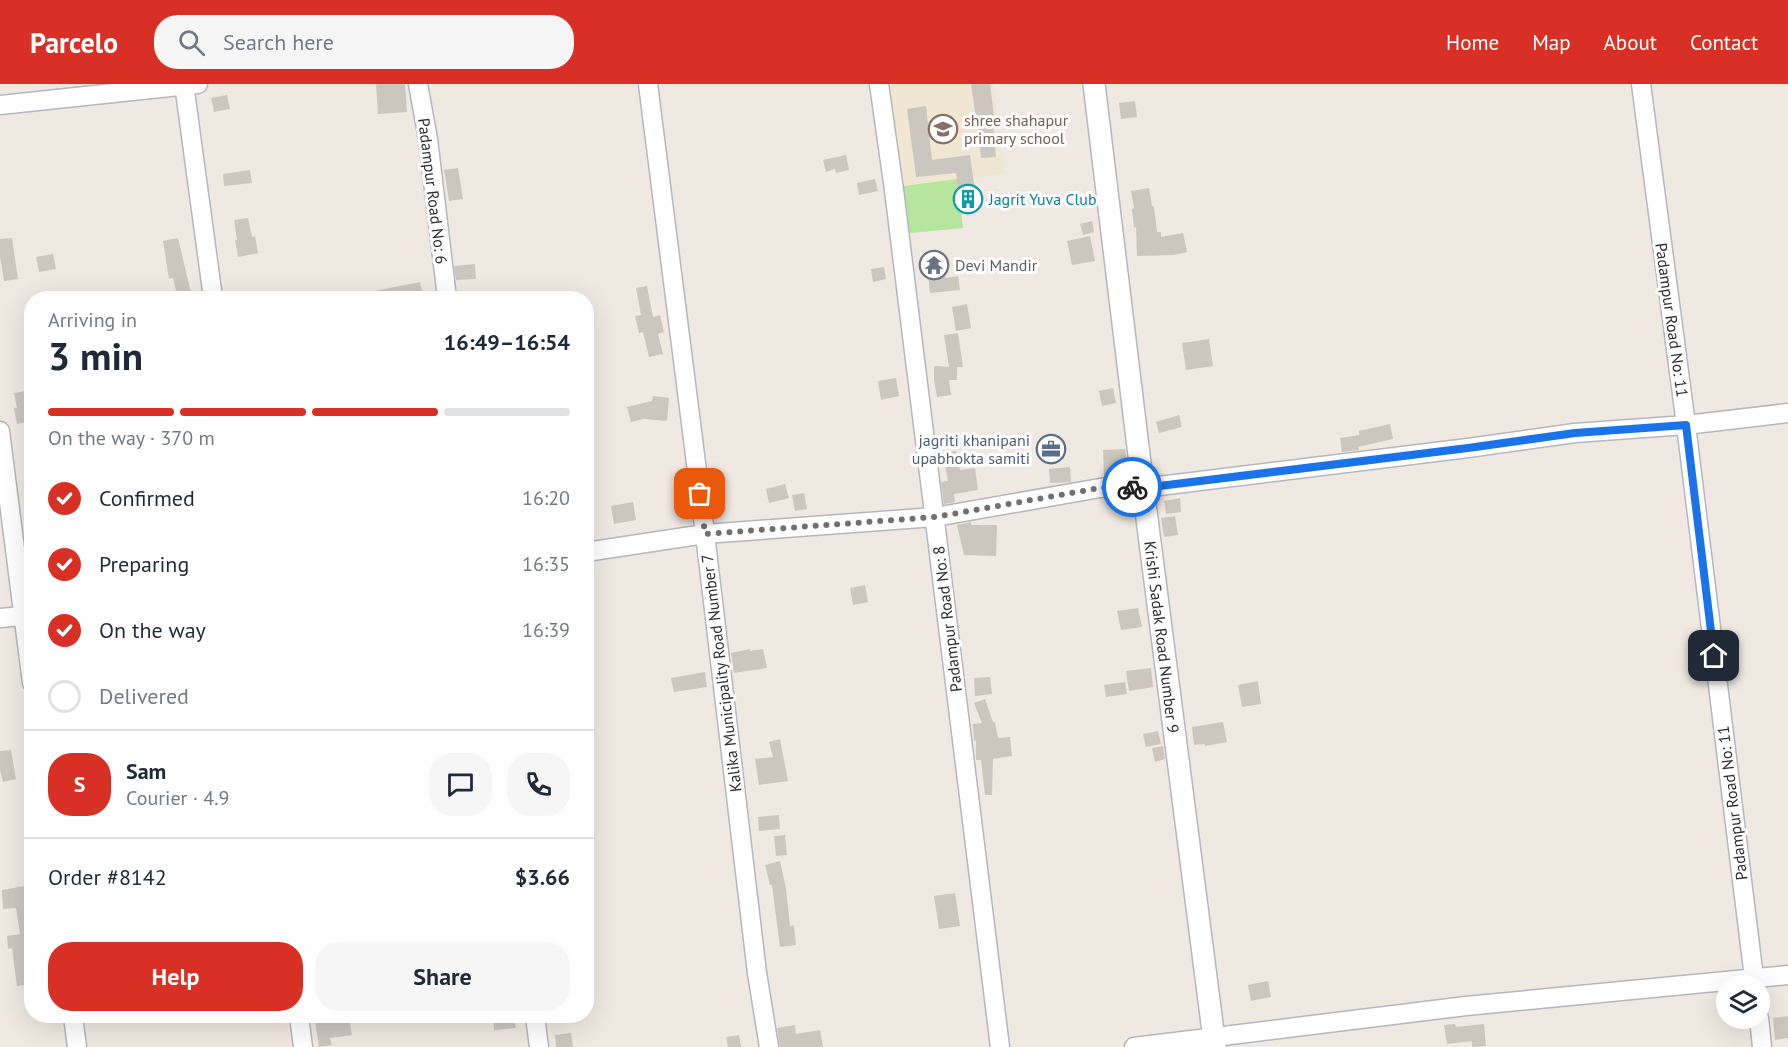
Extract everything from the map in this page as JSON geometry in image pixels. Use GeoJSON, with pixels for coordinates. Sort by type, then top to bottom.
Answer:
{"type":"FeatureCollection","features":[{"type":"Feature","properties":{"kind":"street","name":"Padampur Road No: 6"},"geometry":{"type":"LineString","coordinates":[[418,84],[428,139],[446,291]]}},
{"type":"Feature","properties":{"kind":"street","name":"Kalika Municipality Road Number 7"},"geometry":{"type":"LineString","coordinates":[[648,84],[705,534],[755,961],[769,1047]]}},
{"type":"Feature","properties":{"kind":"street","name":"Padampur Road No: 8"},"geometry":{"type":"LineString","coordinates":[[879,84],[1000,1047]]}},
{"type":"Feature","properties":{"kind":"street","name":"Krishi Sadak Road Number 9"},"geometry":{"type":"LineString","coordinates":[[1094,84],[1214,1042]]}},
{"type":"Feature","properties":{"kind":"street","name":"Padampur Road No: 11"},"geometry":{"type":"LineString","coordinates":[[1641,84],[1686,425],[1753,975]]}},
{"type":"Feature","properties":{"kind":"street"},"geometry":{"type":"LineString","coordinates":[[0,105],[189,85],[212,291]]}},
{"type":"Feature","properties":{"kind":"street"},"geometry":{"type":"LineString","coordinates":[[594,551],[705,534],[935,517],[1100,488],[1124,486],[1143,488],[1456,450],[1575,433],[1686,425],[1788,412]]}},
{"type":"Feature","properties":{"kind":"street"},"geometry":{"type":"LineString","coordinates":[[0,431],[24,595]]}},
{"type":"Feature","properties":{"kind":"street"},"geometry":{"type":"LineString","coordinates":[[0,618],[24,616]]}},
{"type":"Feature","properties":{"kind":"street"},"geometry":{"type":"LineString","coordinates":[[1770,979],[1788,975]]}},
{"type":"Feature","properties":{"kind":"street"},"geometry":{"type":"LineString","coordinates":[[1134,1047],[1214,1042],[1466,1006],[1716,985]]}},
{"type":"Feature","properties":{"kind":"street"},"geometry":{"type":"LineString","coordinates":[[74,1023],[77,1047]]}},
{"type":"Feature","properties":{"kind":"street"},"geometry":{"type":"LineString","coordinates":[[301,1023],[303,1047]]}},
{"type":"Feature","properties":{"kind":"street"},"geometry":{"type":"LineString","coordinates":[[536,1023],[539,1047]]}},
{"type":"Feature","properties":{"kind":"street"},"geometry":{"type":"LineString","coordinates":[[1760,1029],[1762,1047]]}},
{"type":"Feature","properties":{"kind":"shaded area","name":"shree shahapur primary school"},"geometry":{"type":"Polygon","coordinates":[[[881,84],[993,84],[1005,174],[896,187],[881,84]]]}},
{"type":"Feature","properties":{"kind":"green space"},"geometry":{"type":"Polygon","coordinates":[[[957,179],[963,228],[901,234],[896,187],[957,179]]]}},
{"type":"Feature","properties":{"kind":"building"},"geometry":{"type":"Polygon","coordinates":[[[376,84],[405,84],[407,112],[378,114],[376,84]]]}},
{"type":"Feature","properties":{"kind":"building"},"geometry":{"type":"Polygon","coordinates":[[[971,84],[990,84],[996,157],[981,158],[971,84]]]}},
{"type":"Feature","properties":{"kind":"building"},"geometry":{"type":"Polygon","coordinates":[[[227,95],[230,109],[214,112],[211,98],[227,95]]]}},
{"type":"Feature","properties":{"kind":"building"},"geometry":{"type":"Polygon","coordinates":[[[1135,101],[1137,117],[1121,119],[1119,103],[1135,101]]]}},
{"type":"Feature","properties":{"kind":"building"},"geometry":{"type":"Polygon","coordinates":[[[926,106],[932,160],[970,155],[978,211],[961,214],[956,173],[916,177],[907,109],[926,106]]]}},
{"type":"Feature","properties":{"kind":"building"},"geometry":{"type":"Polygon","coordinates":[[[846,155],[849,170],[836,173],[835,169],[826,172],[823,160],[846,155]]]}},
{"type":"Feature","properties":{"kind":"building"},"geometry":{"type":"Polygon","coordinates":[[[458,168],[463,199],[449,201],[444,170],[458,168]]]}},
{"type":"Feature","properties":{"kind":"building"},"geometry":{"type":"Polygon","coordinates":[[[250,170],[252,183],[224,186],[223,174],[250,170]]]}},
{"type":"Feature","properties":{"kind":"building"},"geometry":{"type":"Polygon","coordinates":[[[875,179],[878,191],[859,195],[857,183],[875,179]]]}},
{"type":"Feature","properties":{"kind":"building"},"geometry":{"type":"Polygon","coordinates":[[[1149,188],[1157,232],[1161,232],[1161,237],[1183,233],[1187,252],[1174,255],[1137,256],[1131,191],[1149,188]]]}},
{"type":"Feature","properties":{"kind":"building"},"geometry":{"type":"Polygon","coordinates":[[[248,218],[258,253],[238,257],[234,220],[248,218]]]}},
{"type":"Feature","properties":{"kind":"building"},"geometry":{"type":"Polygon","coordinates":[[[1092,221],[1094,232],[1083,235],[1080,224],[1092,221]]]}},
{"type":"Feature","properties":{"kind":"building"},"geometry":{"type":"Polygon","coordinates":[[[1090,236],[1095,261],[1072,265],[1067,241],[1090,236]]]}},
{"type":"Feature","properties":{"kind":"building"},"geometry":{"type":"Polygon","coordinates":[[[12,238],[18,279],[4,281],[0,239],[12,238]]]}},
{"type":"Feature","properties":{"kind":"building"},"geometry":{"type":"Polygon","coordinates":[[[178,238],[191,291],[176,291],[173,278],[169,279],[163,241],[178,238]]]}},
{"type":"Feature","properties":{"kind":"building"},"geometry":{"type":"Polygon","coordinates":[[[53,254],[56,269],[39,272],[36,257],[53,254]]]}},
{"type":"Feature","properties":{"kind":"building"},"geometry":{"type":"Polygon","coordinates":[[[942,257],[946,278],[958,276],[960,290],[930,293],[924,260],[942,257]]]}},
{"type":"Feature","properties":{"kind":"building"},"geometry":{"type":"Polygon","coordinates":[[[475,264],[476,279],[456,280],[454,266],[475,264]]]}},
{"type":"Feature","properties":{"kind":"building"},"geometry":{"type":"Polygon","coordinates":[[[884,267],[886,279],[873,282],[871,269],[884,267]]]}},
{"type":"Feature","properties":{"kind":"building"},"geometry":{"type":"Polygon","coordinates":[[[420,282],[422,291],[375,291],[420,282]]]}},
{"type":"Feature","properties":{"kind":"building"},"geometry":{"type":"Polygon","coordinates":[[[647,286],[653,317],[660,315],[664,332],[658,334],[663,354],[649,357],[643,332],[639,333],[635,316],[641,315],[636,288],[647,286]]]}},
{"type":"Feature","properties":{"kind":"building"},"geometry":{"type":"Polygon","coordinates":[[[967,304],[971,328],[956,331],[952,307],[967,304]]]}},
{"type":"Feature","properties":{"kind":"building"},"geometry":{"type":"Polygon","coordinates":[[[958,333],[963,367],[957,367],[957,380],[949,380],[951,395],[937,397],[934,366],[949,367],[944,335],[958,333]]]}},
{"type":"Feature","properties":{"kind":"building"},"geometry":{"type":"Polygon","coordinates":[[[1209,339],[1213,366],[1186,370],[1182,343],[1209,339]]]}},
{"type":"Feature","properties":{"kind":"building"},"geometry":{"type":"Polygon","coordinates":[[[896,378],[899,396],[881,400],[878,381],[896,378]]]}},
{"type":"Feature","properties":{"kind":"building"},"geometry":{"type":"Polygon","coordinates":[[[1113,388],[1116,403],[1102,406],[1099,391],[1113,388]]]}},
{"type":"Feature","properties":{"kind":"building"},"geometry":{"type":"Polygon","coordinates":[[[24,391],[24,423],[17,424],[14,393],[24,391]]]}},
{"type":"Feature","properties":{"kind":"building"},"geometry":{"type":"Polygon","coordinates":[[[653,396],[669,398],[667,421],[644,419],[631,422],[627,407],[652,401],[653,396]]]}},
{"type":"Feature","properties":{"kind":"building"},"geometry":{"type":"Polygon","coordinates":[[[1179,415],[1182,427],[1159,433],[1156,422],[1179,415]]]}},
{"type":"Feature","properties":{"kind":"building"},"geometry":{"type":"Polygon","coordinates":[[[1390,424],[1393,439],[1358,447],[1359,450],[1342,452],[1340,438],[1359,435],[1359,431],[1390,424]]]}},
{"type":"Feature","properties":{"kind":"building"},"geometry":{"type":"Polygon","coordinates":[[[1125,449],[1128,474],[1104,475],[1103,450],[1125,449]]]}},
{"type":"Feature","properties":{"kind":"building"},"geometry":{"type":"Polygon","coordinates":[[[956,451],[960,470],[975,468],[978,490],[954,494],[955,502],[944,504],[941,482],[948,481],[943,453],[956,451]]]}},
{"type":"Feature","properties":{"kind":"building"},"geometry":{"type":"Polygon","coordinates":[[[1070,467],[1071,482],[1050,483],[1049,469],[1070,467]]]}},
{"type":"Feature","properties":{"kind":"building"},"geometry":{"type":"Polygon","coordinates":[[[785,484],[789,498],[769,503],[766,489],[785,484]]]}},
{"type":"Feature","properties":{"kind":"building"},"geometry":{"type":"Polygon","coordinates":[[[804,493],[807,509],[795,511],[792,495],[804,493]]]}},
{"type":"Feature","properties":{"kind":"building"},"geometry":{"type":"Polygon","coordinates":[[[1180,498],[1181,512],[1166,514],[1164,501],[1180,498]]]}},
{"type":"Feature","properties":{"kind":"building"},"geometry":{"type":"Polygon","coordinates":[[[633,502],[636,520],[614,524],[611,506],[633,502]]]}},
{"type":"Feature","properties":{"kind":"building"},"geometry":{"type":"Polygon","coordinates":[[[1175,516],[1178,535],[1164,537],[1161,518],[1175,516]]]}},
{"type":"Feature","properties":{"kind":"building"},"geometry":{"type":"Polygon","coordinates":[[[971,522],[971,525],[997,525],[996,556],[964,555],[957,525],[971,522]]]}},
{"type":"Feature","properties":{"kind":"building"},"geometry":{"type":"Polygon","coordinates":[[[865,585],[868,602],[853,605],[850,588],[865,585]]]}},
{"type":"Feature","properties":{"kind":"building"},"geometry":{"type":"Polygon","coordinates":[[[1138,608],[1142,627],[1121,630],[1117,611],[1138,608]]]}},
{"type":"Feature","properties":{"kind":"building"},"geometry":{"type":"Polygon","coordinates":[[[750,649],[750,651],[763,649],[767,668],[734,673],[731,653],[750,649]]]}},
{"type":"Feature","properties":{"kind":"building"},"geometry":{"type":"Polygon","coordinates":[[[1151,668],[1153,687],[1129,691],[1126,671],[1151,668]]]}},
{"type":"Feature","properties":{"kind":"building"},"geometry":{"type":"Polygon","coordinates":[[[705,672],[707,687],[674,692],[671,678],[705,672]]]}},
{"type":"Feature","properties":{"kind":"building"},"geometry":{"type":"Polygon","coordinates":[[[990,677],[992,694],[975,696],[974,678],[990,677]]]}},
{"type":"Feature","properties":{"kind":"building"},"geometry":{"type":"Polygon","coordinates":[[[1258,681],[1261,704],[1242,707],[1238,685],[1258,681]]]}},
{"type":"Feature","properties":{"kind":"building"},"geometry":{"type":"Polygon","coordinates":[[[1125,682],[1127,694],[1106,697],[1104,685],[1125,682]]]}},
{"type":"Feature","properties":{"kind":"building"},"geometry":{"type":"Polygon","coordinates":[[[985,699],[993,722],[995,722],[998,738],[1010,737],[1012,756],[993,759],[992,795],[985,795],[981,760],[976,760],[976,740],[974,741],[973,724],[982,723],[974,703],[985,699]]]}},
{"type":"Feature","properties":{"kind":"building"},"geometry":{"type":"Polygon","coordinates":[[[1223,722],[1227,742],[1205,746],[1205,744],[1194,745],[1192,727],[1223,722]]]}},
{"type":"Feature","properties":{"kind":"building"},"geometry":{"type":"Polygon","coordinates":[[[1158,731],[1161,744],[1146,747],[1143,734],[1158,731]]]}},
{"type":"Feature","properties":{"kind":"building"},"geometry":{"type":"Polygon","coordinates":[[[780,739],[788,781],[759,785],[755,759],[773,757],[769,742],[780,739]]]}},
{"type":"Feature","properties":{"kind":"building"},"geometry":{"type":"Polygon","coordinates":[[[1163,746],[1165,759],[1155,762],[1152,748],[1163,746]]]}},
{"type":"Feature","properties":{"kind":"building"},"geometry":{"type":"Polygon","coordinates":[[[11,750],[16,779],[3,782],[0,770],[0,751],[11,750]]]}},
{"type":"Feature","properties":{"kind":"building"},"geometry":{"type":"Polygon","coordinates":[[[779,815],[780,829],[759,831],[758,817],[779,815]]]}},
{"type":"Feature","properties":{"kind":"building"},"geometry":{"type":"Polygon","coordinates":[[[785,835],[787,855],[776,856],[774,836],[785,835]]]}},
{"type":"Feature","properties":{"kind":"building"},"geometry":{"type":"Polygon","coordinates":[[[780,861],[790,926],[794,925],[796,945],[780,947],[772,885],[770,885],[765,865],[780,861]]]}},
{"type":"Feature","properties":{"kind":"building"},"geometry":{"type":"Polygon","coordinates":[[[24,886],[24,985],[17,986],[12,948],[8,949],[7,936],[20,934],[16,908],[3,909],[2,890],[24,886]]]}},
{"type":"Feature","properties":{"kind":"building"},"geometry":{"type":"Polygon","coordinates":[[[955,893],[960,926],[939,929],[934,896],[955,893]]]}},
{"type":"Feature","properties":{"kind":"building"},"geometry":{"type":"Polygon","coordinates":[[[1268,981],[1271,997],[1251,1001],[1248,985],[1268,981]]]}},
{"type":"Feature","properties":{"kind":"building"},"geometry":{"type":"Polygon","coordinates":[[[1788,1016],[1788,1038],[1775,1040],[1773,1018],[1788,1016]]]}},
{"type":"Feature","properties":{"kind":"building"},"geometry":{"type":"Polygon","coordinates":[[[315,1023],[350,1023],[352,1035],[330,1038],[332,1045],[319,1047],[315,1023]]]}},
{"type":"Feature","properties":{"kind":"building"},"geometry":{"type":"Polygon","coordinates":[[[494,1023],[515,1023],[516,1028],[494,1030],[494,1023]]]}},
{"type":"Feature","properties":{"kind":"building"},"geometry":{"type":"Polygon","coordinates":[[[1455,1024],[1456,1027],[1484,1024],[1486,1046],[1472,1047],[1472,1041],[1447,1044],[1444,1025],[1455,1024]]]}},
{"type":"Feature","properties":{"kind":"building"},"geometry":{"type":"Polygon","coordinates":[[[795,1025],[796,1034],[820,1030],[823,1047],[780,1047],[777,1028],[795,1025]]]}},
{"type":"Feature","properties":{"kind":"building"},"geometry":{"type":"Polygon","coordinates":[[[571,1033],[573,1047],[556,1047],[555,1035],[571,1033]]]}},
{"type":"Feature","properties":{"kind":"building"},"geometry":{"type":"Polygon","coordinates":[[[739,1035],[741,1047],[728,1047],[726,1037],[739,1035]]]}},
{"type":"Feature","properties":{"kind":"way so far"},"geometry":{"type":"LineString","coordinates":[[700,494],[705,534],[935,517],[1100,488],[1132,487]]}},
{"type":"Feature","properties":{"kind":"place","name":"shree shahapur primary school"},"geometry":{"type":"Point","coordinates":[943,129]}},
{"type":"Feature","properties":{"kind":"place","name":"Jagrit Yuva Club"},"geometry":{"type":"Point","coordinates":[968,199]}},
{"type":"Feature","properties":{"kind":"place","name":"Devi Mandir"},"geometry":{"type":"Point","coordinates":[934,265]}},
{"type":"Feature","properties":{"kind":"place","name":"jagriti khanipani upabhokta samiti"},"geometry":{"type":"Point","coordinates":[1051,449]}},
{"type":"Feature","properties":{"kind":"route"},"geometry":{"type":"LineString","coordinates":[[1132,487],[1143,488],[1575,433],[1686,425],[1714,656]]}}]}
